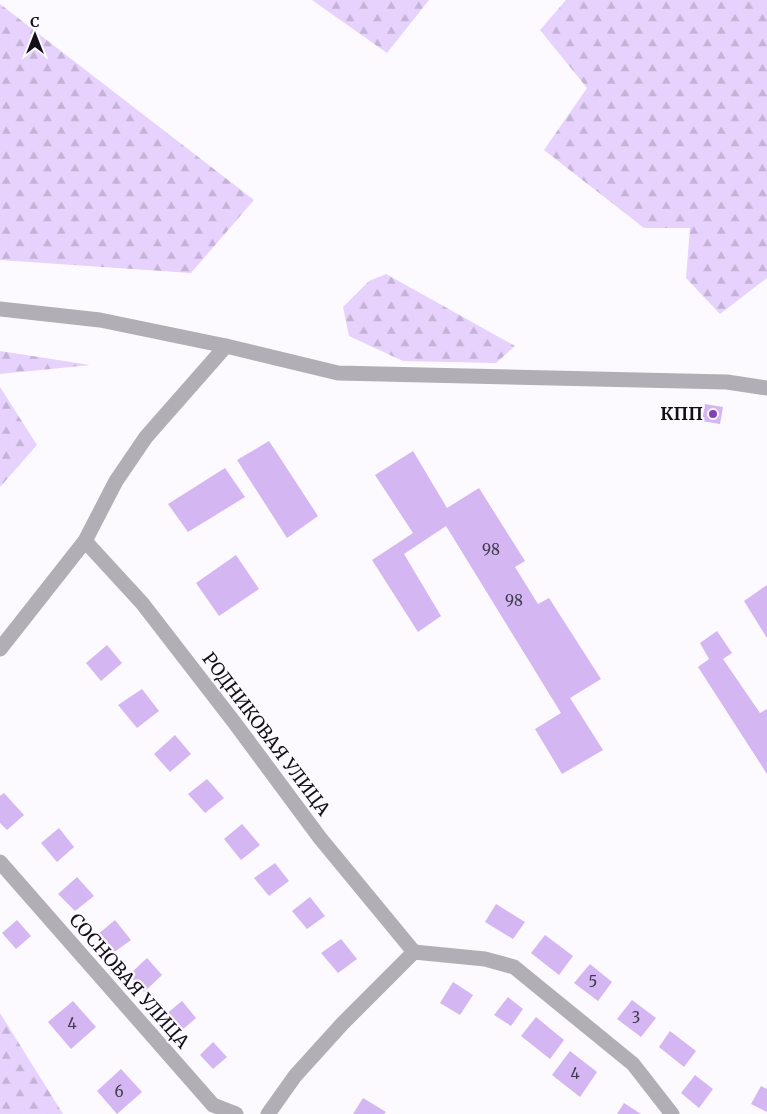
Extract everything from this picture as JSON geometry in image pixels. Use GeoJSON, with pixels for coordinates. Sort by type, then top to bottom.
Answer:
{"type":"FeatureCollection","features":[{"type":"Feature","properties":{"kind":"street"},"geometry":{"type":"LineString","coordinates":[[0,309],[100,320],[338,372],[727,382],[767,388]]}},
{"type":"Feature","properties":{"kind":"street"},"geometry":{"type":"LineString","coordinates":[[0,649],[85,541],[116,481],[146,437],[226,346]]}},
{"type":"Feature","properties":{"kind":"street","name":"РОДНИКОВАЯ УЛИЦА"},"geometry":{"type":"LineString","coordinates":[[85,541],[142,603],[320,838],[414,952]]}},
{"type":"Feature","properties":{"kind":"street","name":"СОСНОВАЯ УЛИЦА"},"geometry":{"type":"LineString","coordinates":[[0,862],[213,1105],[236,1114]]}},
{"type":"Feature","properties":{"kind":"street"},"geometry":{"type":"LineString","coordinates":[[268,1114],[295,1076],[343,1023],[414,952],[485,959],[514,967],[633,1064],[672,1114]]}},
{"type":"Feature","properties":{"kind":"green space"},"geometry":{"type":"Polygon","coordinates":[[[312,0],[429,0],[387,53],[312,0]]]}},
{"type":"Feature","properties":{"kind":"green space"},"geometry":{"type":"Polygon","coordinates":[[[566,0],[767,0],[767,278],[720,314],[686,278],[690,228],[644,228],[544,150],[587,88],[540,30],[566,0]]]}},
{"type":"Feature","properties":{"kind":"green space"},"geometry":{"type":"Polygon","coordinates":[[[0,4],[254,200],[191,273],[0,260],[0,4]]]}},
{"type":"Feature","properties":{"kind":"green space"},"geometry":{"type":"Polygon","coordinates":[[[386,274],[515,346],[496,363],[403,361],[349,336],[343,307],[369,281],[386,274]]]}},
{"type":"Feature","properties":{"kind":"green space"},"geometry":{"type":"Polygon","coordinates":[[[0,351],[90,365],[0,374],[0,351]]]}},
{"type":"Feature","properties":{"kind":"green space"},"geometry":{"type":"Polygon","coordinates":[[[0,387],[37,445],[0,487],[0,387]]]}},
{"type":"Feature","properties":{"kind":"green space"},"geometry":{"type":"Polygon","coordinates":[[[0,1013],[63,1114],[0,1114],[0,1013]]]}},
{"type":"Feature","properties":{"kind":"building","name":"КПП"},"geometry":{"type":"Polygon","coordinates":[[[705,404],[723,407],[720,424],[702,421],[705,404]]]}},
{"type":"Feature","properties":{"kind":"building"},"geometry":{"type":"Polygon","coordinates":[[[269,441],[318,516],[287,538],[237,460],[269,441]]]}},
{"type":"Feature","properties":{"kind":"building"},"geometry":{"type":"Polygon","coordinates":[[[413,451],[447,508],[479,488],[525,561],[515,567],[538,604],[549,598],[601,679],[570,698],[603,750],[562,774],[535,729],[561,713],[446,526],[404,554],[441,616],[418,632],[372,560],[413,533],[375,475],[413,451]]]}},
{"type":"Feature","properties":{"kind":"building"},"geometry":{"type":"Polygon","coordinates":[[[225,468],[245,497],[188,532],[168,504],[225,468]]]}},
{"type":"Feature","properties":{"kind":"building"},"geometry":{"type":"Polygon","coordinates":[[[236,555],[259,589],[219,616],[196,583],[236,555]]]}},
{"type":"Feature","properties":{"kind":"building"},"geometry":{"type":"Polygon","coordinates":[[[767,585],[767,638],[744,601],[767,585]]]}},
{"type":"Feature","properties":{"kind":"building"},"geometry":{"type":"Polygon","coordinates":[[[717,631],[732,653],[723,659],[760,713],[767,709],[767,774],[698,667],[709,659],[700,643],[717,631]]]}},
{"type":"Feature","properties":{"kind":"building"},"geometry":{"type":"Polygon","coordinates":[[[107,645],[122,663],[101,681],[86,663],[107,645]]]}},
{"type":"Feature","properties":{"kind":"building"},"geometry":{"type":"Polygon","coordinates":[[[142,689],[159,711],[137,728],[118,705],[142,689]]]}},
{"type":"Feature","properties":{"kind":"building"},"geometry":{"type":"Polygon","coordinates":[[[175,735],[191,754],[170,772],[154,754],[175,735]]]}},
{"type":"Feature","properties":{"kind":"building"},"geometry":{"type":"Polygon","coordinates":[[[207,779],[224,798],[205,813],[188,794],[207,779]]]}},
{"type":"Feature","properties":{"kind":"building"},"geometry":{"type":"Polygon","coordinates":[[[4,793],[24,815],[7,830],[0,823],[0,796],[4,793]]]}},
{"type":"Feature","properties":{"kind":"building"},"geometry":{"type":"Polygon","coordinates":[[[242,824],[260,845],[241,860],[224,839],[242,824]]]}},
{"type":"Feature","properties":{"kind":"building"},"geometry":{"type":"Polygon","coordinates":[[[59,828],[74,847],[57,862],[41,843],[59,828]]]}},
{"type":"Feature","properties":{"kind":"building"},"geometry":{"type":"Polygon","coordinates":[[[275,863],[289,881],[269,896],[254,878],[275,863]]]}},
{"type":"Feature","properties":{"kind":"building"},"geometry":{"type":"Polygon","coordinates":[[[77,877],[94,896],[75,911],[58,894],[77,877]]]}},
{"type":"Feature","properties":{"kind":"building"},"geometry":{"type":"Polygon","coordinates":[[[310,897],[325,916],[307,929],[292,911],[310,897]]]}},
{"type":"Feature","properties":{"kind":"building"},"geometry":{"type":"Polygon","coordinates":[[[496,904],[525,922],[513,939],[485,922],[496,904]]]}},
{"type":"Feature","properties":{"kind":"building"},"geometry":{"type":"Polygon","coordinates":[[[17,920],[31,936],[16,949],[2,933],[17,920]]]}},
{"type":"Feature","properties":{"kind":"building"},"geometry":{"type":"Polygon","coordinates":[[[115,920],[131,940],[113,953],[97,935],[115,920]]]}},
{"type":"Feature","properties":{"kind":"building"},"geometry":{"type":"Polygon","coordinates":[[[545,935],[573,956],[559,975],[531,953],[545,935]]]}},
{"type":"Feature","properties":{"kind":"building"},"geometry":{"type":"Polygon","coordinates":[[[341,939],[357,959],[338,973],[321,953],[341,939]]]}},
{"type":"Feature","properties":{"kind":"building"},"geometry":{"type":"Polygon","coordinates":[[[147,958],[162,975],[144,992],[129,975],[147,958]]]}},
{"type":"Feature","properties":{"kind":"building"},"geometry":{"type":"Polygon","coordinates":[[[590,964],[612,982],[598,1001],[574,983],[590,964]]]}},
{"type":"Feature","properties":{"kind":"building"},"geometry":{"type":"Polygon","coordinates":[[[453,982],[473,995],[460,1015],[440,1003],[453,982]]]}},
{"type":"Feature","properties":{"kind":"building"},"geometry":{"type":"Polygon","coordinates":[[[508,997],[523,1009],[511,1026],[494,1015],[508,997]]]}},
{"type":"Feature","properties":{"kind":"building"},"geometry":{"type":"Polygon","coordinates":[[[632,1000],[656,1018],[641,1037],[617,1019],[632,1000]]]}},
{"type":"Feature","properties":{"kind":"building"},"geometry":{"type":"Polygon","coordinates":[[[73,1001],[96,1027],[71,1049],[48,1022],[73,1001]]]}},
{"type":"Feature","properties":{"kind":"building"},"geometry":{"type":"Polygon","coordinates":[[[182,1001],[196,1018],[181,1031],[165,1015],[182,1001]]]}},
{"type":"Feature","properties":{"kind":"building"},"geometry":{"type":"Polygon","coordinates":[[[536,1017],[564,1040],[550,1059],[521,1036],[536,1017]]]}},
{"type":"Feature","properties":{"kind":"building"},"geometry":{"type":"Polygon","coordinates":[[[670,1031],[696,1051],[684,1067],[659,1047],[670,1031]]]}},
{"type":"Feature","properties":{"kind":"building"},"geometry":{"type":"Polygon","coordinates":[[[213,1042],[227,1057],[213,1069],[200,1055],[213,1042]]]}},
{"type":"Feature","properties":{"kind":"building"},"geometry":{"type":"Polygon","coordinates":[[[570,1051],[597,1072],[580,1097],[552,1075],[570,1051]]]}},
{"type":"Feature","properties":{"kind":"building"},"geometry":{"type":"Polygon","coordinates":[[[121,1069],[142,1092],[117,1114],[97,1091],[121,1069]]]}},
{"type":"Feature","properties":{"kind":"building"},"geometry":{"type":"Polygon","coordinates":[[[695,1075],[713,1089],[699,1108],[681,1093],[695,1075]]]}},
{"type":"Feature","properties":{"kind":"building"},"geometry":{"type":"Polygon","coordinates":[[[761,1086],[767,1089],[767,1112],[751,1104],[761,1086]]]}},
{"type":"Feature","properties":{"kind":"building"},"geometry":{"type":"Polygon","coordinates":[[[363,1098],[386,1112],[384,1114],[353,1114],[363,1098]]]}},
{"type":"Feature","properties":{"kind":"building"},"geometry":{"type":"Polygon","coordinates":[[[624,1103],[641,1114],[617,1114],[624,1103]]]}},
{"type":"Feature","properties":{"kind":"place","name":"КПП"},"geometry":{"type":"Point","coordinates":[713,414]}}]}
